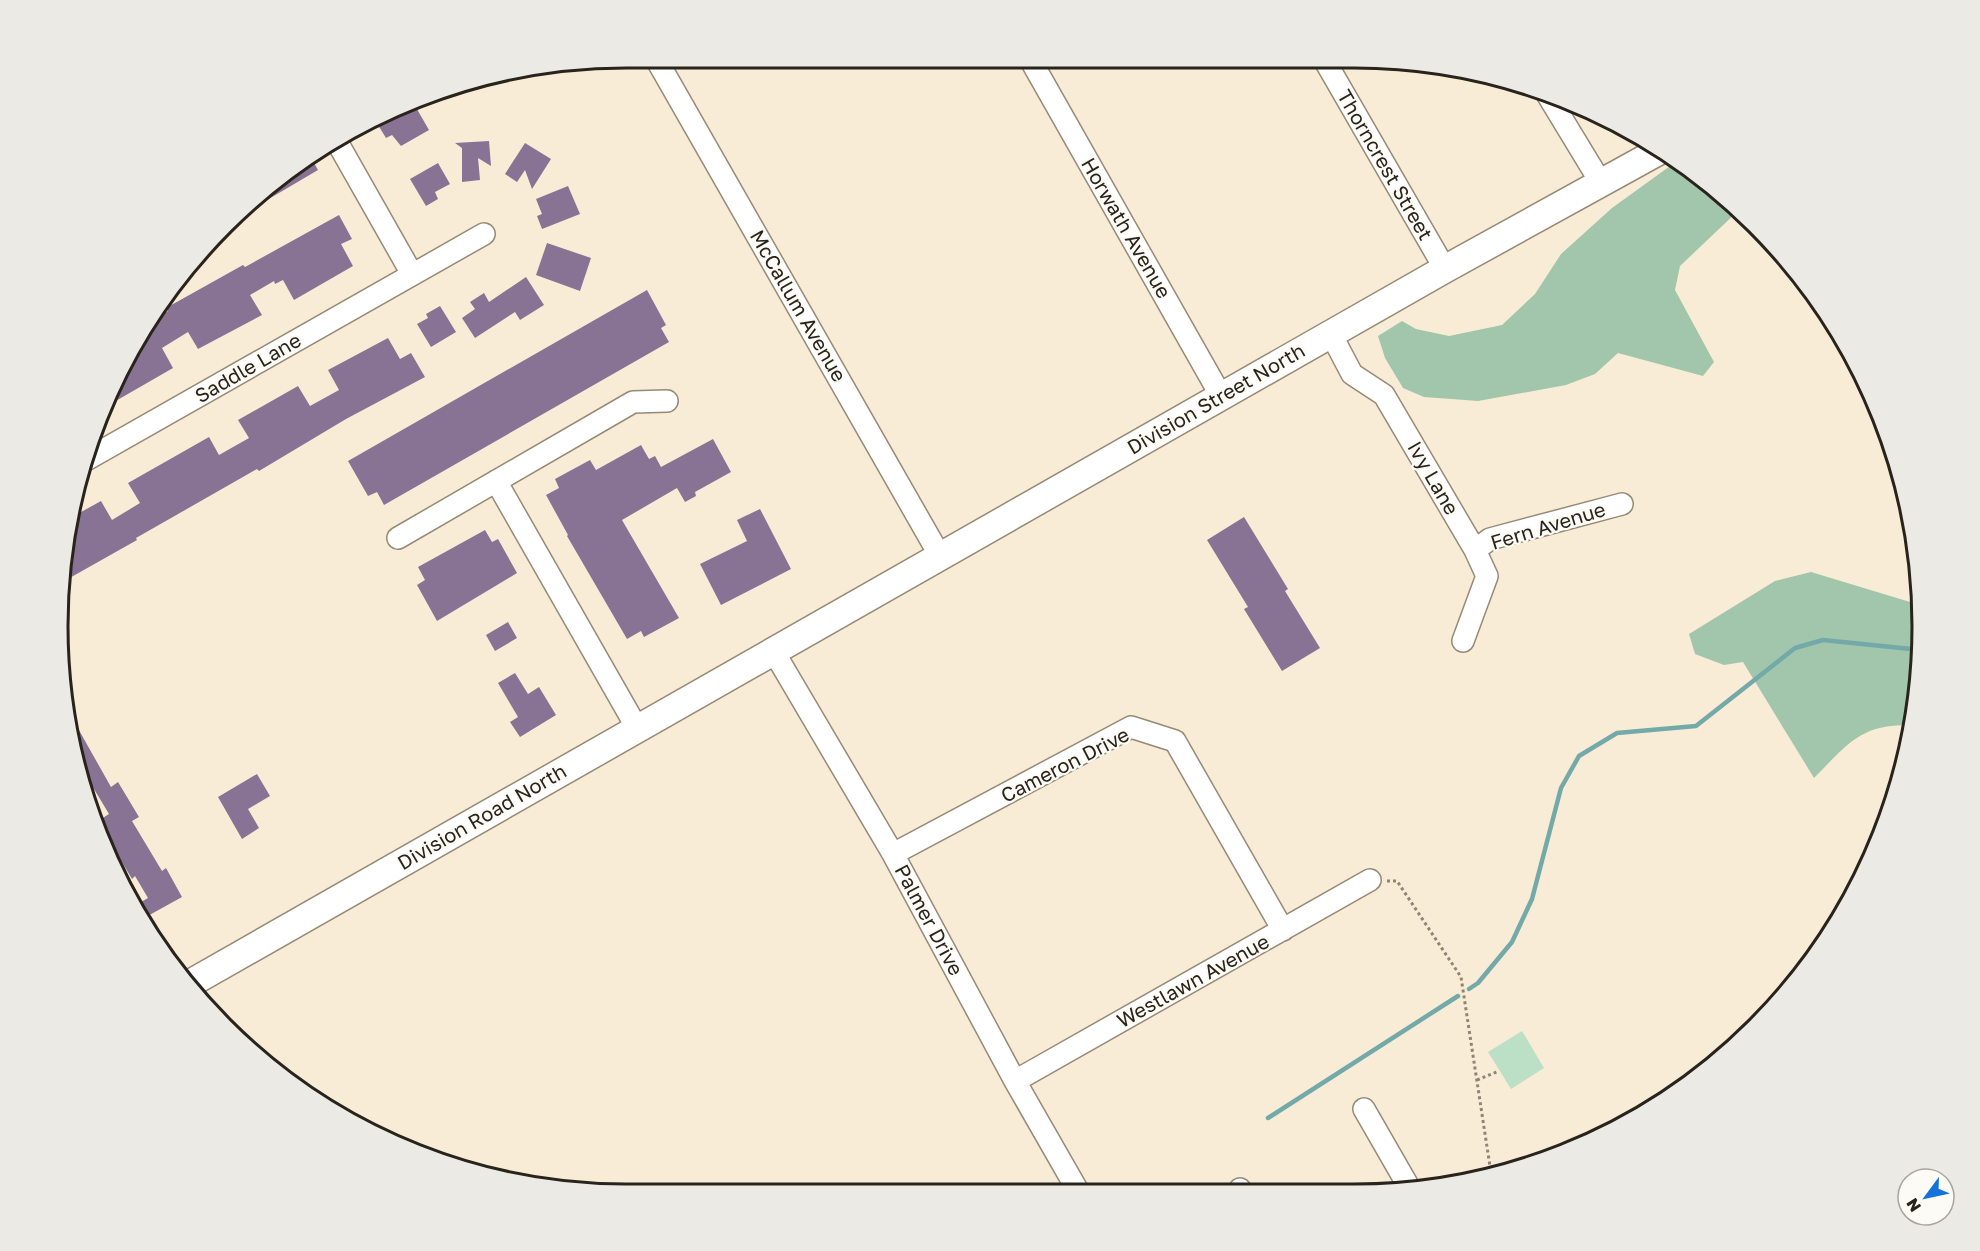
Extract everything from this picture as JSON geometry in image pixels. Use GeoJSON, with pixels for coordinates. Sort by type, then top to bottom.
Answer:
{"type":"FeatureCollection","features":[{"type":"Feature","properties":{"kind":"main road","name":"Division Street North"},"geometry":{"type":"LineString","coordinates":[[774,652],[1330,334],[1653,154]]}},
{"type":"Feature","properties":{"kind":"main road","name":"Division Road North"},"geometry":{"type":"LineString","coordinates":[[195,980],[774,652]]}},
{"type":"Feature","properties":{"kind":"street","name":"McCallum Avenue"},"geometry":{"type":"LineString","coordinates":[[661,68],[940,556]]}},
{"type":"Feature","properties":{"kind":"street","name":"Horwath Avenue"},"geometry":{"type":"LineString","coordinates":[[1035,68],[1221,396]]}},
{"type":"Feature","properties":{"kind":"street","name":"Thorncrest Street"},"geometry":{"type":"LineString","coordinates":[[1329,68],[1445,269]]}},
{"type":"Feature","properties":{"kind":"street"},"geometry":{"type":"LineString","coordinates":[[1553,104],[1601,183]]}},
{"type":"Feature","properties":{"kind":"street"},"geometry":{"type":"LineString","coordinates":[[340,146],[412,274]]}},
{"type":"Feature","properties":{"kind":"street","name":"Saddle Lane"},"geometry":{"type":"LineString","coordinates":[[94,455],[484,234]]}},
{"type":"Feature","properties":{"kind":"street","name":"Ivy Lane"},"geometry":{"type":"LineString","coordinates":[[1330,334],[1352,374],[1384,395],[1476,550],[1487,576],[1463,641]]}},
{"type":"Feature","properties":{"kind":"street"},"geometry":{"type":"LineString","coordinates":[[398,538],[633,402],[667,401]]}},
{"type":"Feature","properties":{"kind":"street"},"geometry":{"type":"LineString","coordinates":[[496,481],[637,728]]}},
{"type":"Feature","properties":{"kind":"street","name":"Fern Avenue"},"geometry":{"type":"LineString","coordinates":[[1476,550],[1490,539],[1622,504]]}},
{"type":"Feature","properties":{"kind":"street","name":"Palmer Drive"},"geometry":{"type":"LineString","coordinates":[[774,652],[893,854],[1015,1081],[1074,1184]]}},
{"type":"Feature","properties":{"kind":"street","name":"Cameron Drive"},"geometry":{"type":"LineString","coordinates":[[893,854],[1131,728],[1175,741],[1283,930]]}},
{"type":"Feature","properties":{"kind":"street","name":"Westlawn Avenue"},"geometry":{"type":"LineString","coordinates":[[1015,1081],[1370,880]]}},
{"type":"Feature","properties":{"kind":"street"},"geometry":{"type":"LineString","coordinates":[[1364,1109],[1405,1181]]}},
{"type":"Feature","properties":{"kind":"path"},"geometry":{"type":"LineString","coordinates":[[1370,880],[1397,881],[1461,977],[1490,1166]]}},
{"type":"Feature","properties":{"kind":"path"},"geometry":{"type":"LineString","coordinates":[[1477,1080],[1499,1071]]}},
{"type":"Feature","properties":{"kind":"green space"},"geometry":{"type":"Polygon","coordinates":[[[1670,166],[1733,216],[1680,266],[1675,290],[1714,362],[1703,376],[1618,353],[1595,374],[1566,385],[1478,401],[1424,397],[1403,388],[1385,358],[1378,336],[1402,321],[1416,329],[1449,336],[1502,325],[1535,294],[1561,254],[1612,208],[1670,166]]]}},
{"type":"Feature","properties":{"kind":"green space"},"geometry":{"type":"Polygon","coordinates":[[[1811,572],[1911,602],[1911,662],[1903,725],[1879,728],[1856,738],[1814,778],[1743,662],[1724,665],[1695,654],[1689,634],[1775,581],[1811,572]]]}},
{"type":"Feature","properties":{"kind":"green space"},"geometry":{"type":"Polygon","coordinates":[[[1522,1031],[1544,1068],[1511,1089],[1488,1052],[1522,1031]]]}},
{"type":"Feature","properties":{"kind":"building"},"geometry":{"type":"Polygon","coordinates":[[[416,108],[429,130],[401,146],[392,135],[386,138],[378,125],[416,108]]]}},
{"type":"Feature","properties":{"kind":"building"},"geometry":{"type":"Polygon","coordinates":[[[489,141],[491,166],[478,158],[480,180],[462,182],[462,148],[455,143],[489,141]]]}},
{"type":"Feature","properties":{"kind":"building"},"geometry":{"type":"Polygon","coordinates":[[[525,143],[551,159],[532,189],[525,170],[517,182],[505,174],[525,143]]]}},
{"type":"Feature","properties":{"kind":"building"},"geometry":{"type":"Polygon","coordinates":[[[314,163],[318,170],[267,200],[286,183],[314,163]]]}},
{"type":"Feature","properties":{"kind":"building"},"geometry":{"type":"Polygon","coordinates":[[[438,163],[450,184],[435,192],[438,199],[426,206],[410,179],[438,163]]]}},
{"type":"Feature","properties":{"kind":"building"},"geometry":{"type":"Polygon","coordinates":[[[568,186],[580,214],[542,229],[537,216],[542,214],[536,199],[568,186]]]}},
{"type":"Feature","properties":{"kind":"building"},"geometry":{"type":"Polygon","coordinates":[[[339,215],[352,239],[341,244],[353,266],[294,300],[283,280],[275,284],[274,281],[250,295],[262,315],[198,349],[188,332],[162,348],[173,368],[115,402],[142,346],[163,314],[168,311],[168,307],[243,265],[245,267],[339,215]]]}},
{"type":"Feature","properties":{"kind":"building"},"geometry":{"type":"Polygon","coordinates":[[[547,243],[591,258],[580,291],[536,275],[547,243]]]}},
{"type":"Feature","properties":{"kind":"building"},"geometry":{"type":"Polygon","coordinates":[[[526,277],[544,305],[520,320],[515,312],[475,338],[462,318],[475,309],[470,302],[484,293],[489,302],[526,277]]]}},
{"type":"Feature","properties":{"kind":"building"},"geometry":{"type":"Polygon","coordinates":[[[647,290],[666,325],[661,328],[669,342],[384,505],[377,492],[368,496],[348,461],[647,290]]]}},
{"type":"Feature","properties":{"kind":"building"},"geometry":{"type":"Polygon","coordinates":[[[440,306],[456,332],[431,347],[417,324],[428,318],[426,314],[440,306]]]}},
{"type":"Feature","properties":{"kind":"building"},"geometry":{"type":"Polygon","coordinates":[[[388,338],[400,359],[411,353],[425,377],[346,419],[259,471],[257,469],[70,578],[79,513],[101,501],[112,520],[140,503],[128,483],[209,437],[219,455],[249,438],[238,420],[298,386],[310,406],[339,390],[328,370],[388,338]]]}},
{"type":"Feature","properties":{"kind":"building"},"geometry":{"type":"Polygon","coordinates":[[[713,439],[731,472],[695,492],[696,496],[685,502],[677,488],[622,520],[679,618],[644,637],[641,631],[627,639],[546,495],[559,488],[555,479],[590,460],[596,470],[641,445],[649,459],[655,456],[661,467],[713,439]]]}},
{"type":"Feature","properties":{"kind":"building"},"geometry":{"type":"Polygon","coordinates":[[[760,509],[791,569],[721,605],[700,564],[747,541],[737,520],[760,509]]]}},
{"type":"Feature","properties":{"kind":"building"},"geometry":{"type":"Polygon","coordinates":[[[1244,517],[1288,589],[1285,591],[1320,648],[1282,671],[1244,609],[1248,607],[1207,540],[1244,517]]]}},
{"type":"Feature","properties":{"kind":"building"},"geometry":{"type":"Polygon","coordinates":[[[485,530],[492,542],[498,539],[517,573],[437,621],[417,585],[425,580],[418,567],[485,530]]]}},
{"type":"Feature","properties":{"kind":"building"},"geometry":{"type":"Polygon","coordinates":[[[508,622],[517,638],[495,651],[486,635],[508,622]]]}},
{"type":"Feature","properties":{"kind":"building"},"geometry":{"type":"Polygon","coordinates":[[[515,673],[528,694],[539,687],[556,715],[520,737],[510,722],[518,717],[498,683],[515,673]]]}},
{"type":"Feature","properties":{"kind":"building"},"geometry":{"type":"Polygon","coordinates":[[[77,726],[111,787],[118,782],[139,817],[132,821],[162,871],[166,868],[182,897],[149,915],[141,902],[148,898],[135,876],[132,879],[121,863],[110,839],[102,818],[109,814],[91,784],[77,726]]]}},
{"type":"Feature","properties":{"kind":"building"},"geometry":{"type":"Polygon","coordinates":[[[257,774],[270,796],[248,809],[259,828],[242,839],[218,797],[257,774]]]}},
{"type":"Feature","properties":{"kind":"waterway"},"geometry":{"type":"LineString","coordinates":[[1469,989],[1478,983],[1512,942],[1532,899],[1561,788],[1579,756],[1617,733],[1696,726],[1795,648],[1823,640],[1911,649]]}},
{"type":"Feature","properties":{"kind":"waterway"},"geometry":{"type":"LineString","coordinates":[[1268,1118],[1458,996]]}}]}
